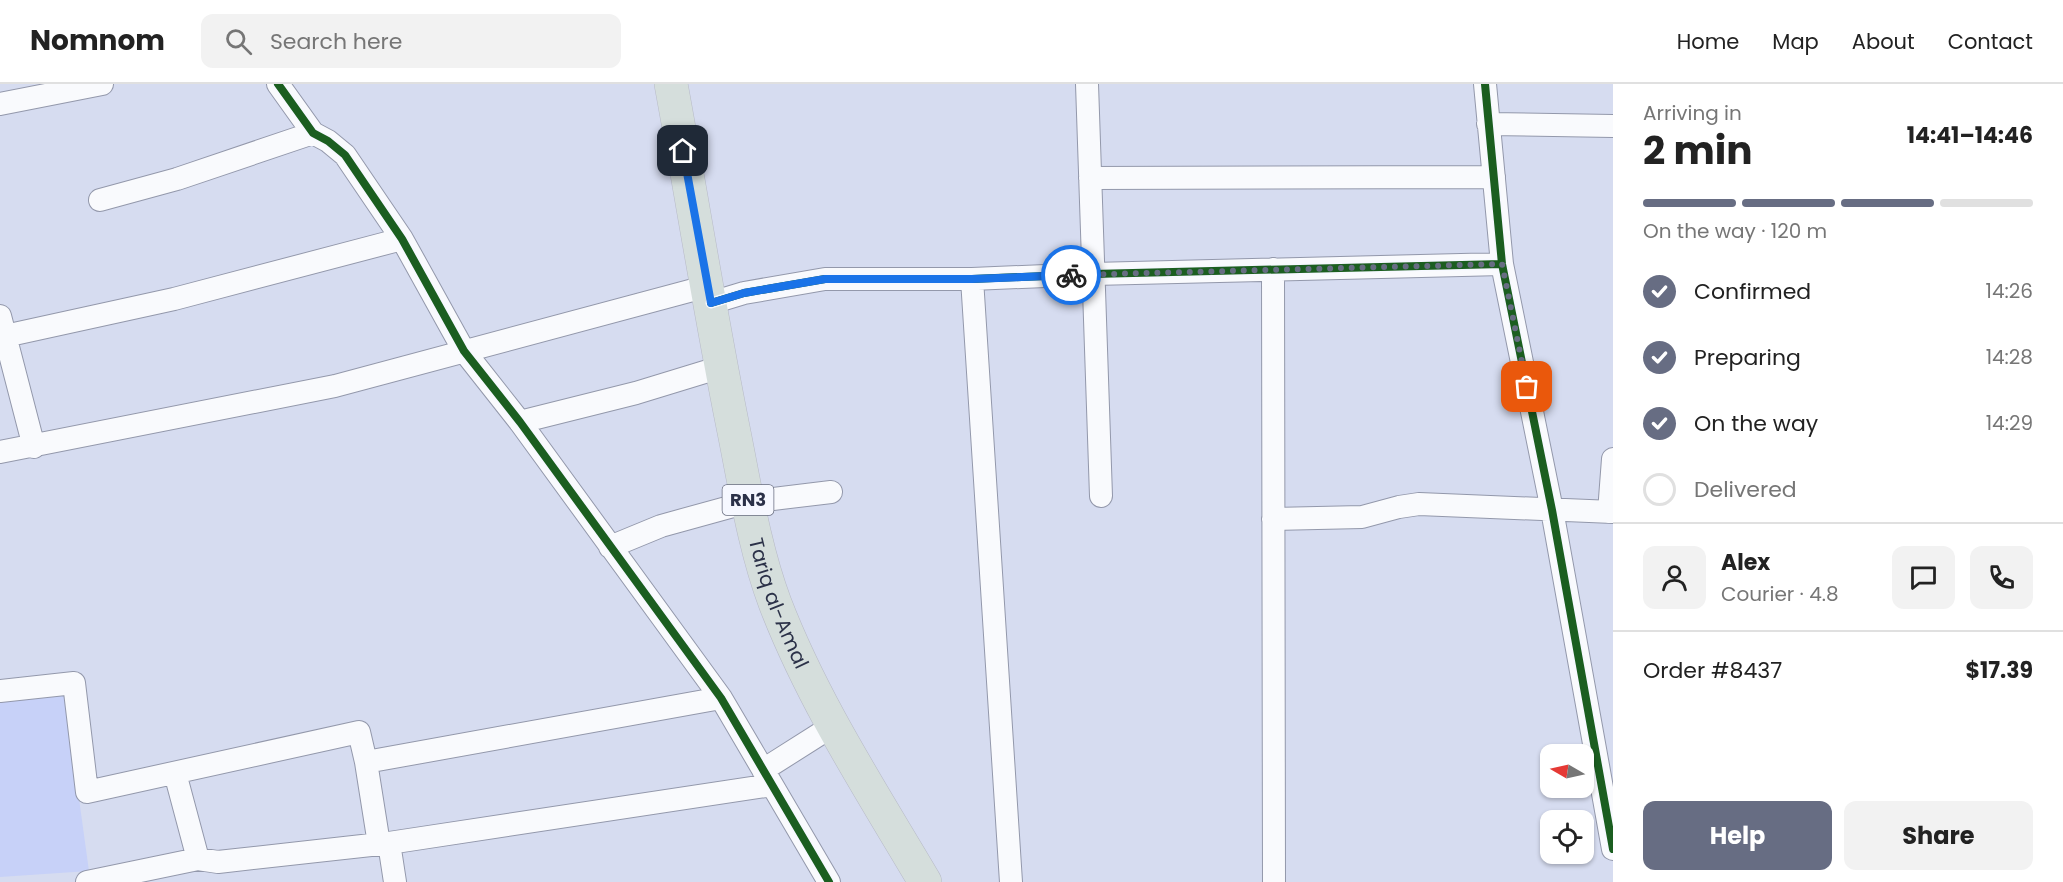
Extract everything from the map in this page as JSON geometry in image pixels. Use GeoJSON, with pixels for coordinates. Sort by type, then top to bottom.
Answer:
{"type":"FeatureCollection","features":[{"type":"Feature","properties":{"kind":"highway","name":"Tariq al-Amal"},"geometry":{"type":"LineString","coordinates":[[671,84],[721,367],[748,502],[762,562],[775,603],[802,664],[834,725],[926,882]]}},
{"type":"Feature","properties":{"kind":"street"},"geometry":{"type":"LineString","coordinates":[[0,104],[102,84]]}},
{"type":"Feature","properties":{"kind":"street"},"geometry":{"type":"LineString","coordinates":[[278,84],[313,133],[328,141],[345,155],[402,239],[464,351],[520,422],[721,698],[829,882]]}},
{"type":"Feature","properties":{"kind":"street"},"geometry":{"type":"LineString","coordinates":[[1087,84],[1101,496]]}},
{"type":"Feature","properties":{"kind":"street"},"geometry":{"type":"LineString","coordinates":[[1485,84],[1502,264],[1552,510],[1613,849]]}},
{"type":"Feature","properties":{"kind":"street"},"geometry":{"type":"LineString","coordinates":[[1488,124],[1613,126]]}},
{"type":"Feature","properties":{"kind":"street"},"geometry":{"type":"LineString","coordinates":[[100,200],[177,179],[313,133]]}},
{"type":"Feature","properties":{"kind":"street"},"geometry":{"type":"LineString","coordinates":[[1090,178],[1494,177]]}},
{"type":"Feature","properties":{"kind":"street"},"geometry":{"type":"LineString","coordinates":[[34,447],[3,326],[174,299],[402,239]]}},
{"type":"Feature","properties":{"kind":"street"},"geometry":{"type":"LineString","coordinates":[[0,452],[335,386],[464,351],[709,295],[744,293],[825,279],[972,279],[1502,264]]}},
{"type":"Feature","properties":{"kind":"street"},"geometry":{"type":"LineString","coordinates":[[1273,270],[1274,882]]}},
{"type":"Feature","properties":{"kind":"street"},"geometry":{"type":"LineString","coordinates":[[972,279],[1011,882]]}},
{"type":"Feature","properties":{"kind":"street"},"geometry":{"type":"LineString","coordinates":[[520,422],[636,393],[721,367]]}},
{"type":"Feature","properties":{"kind":"street"},"geometry":{"type":"LineString","coordinates":[[1273,519],[1362,518],[1399,507],[1419,504],[1611,512],[1613,459]]}},
{"type":"Feature","properties":{"kind":"street"},"geometry":{"type":"LineString","coordinates":[[610,547],[661,526],[748,502],[831,492]]}},
{"type":"Feature","properties":{"kind":"street"},"geometry":{"type":"LineString","coordinates":[[0,691],[74,683],[87,792],[359,732],[395,882]]}},
{"type":"Feature","properties":{"kind":"street"},"geometry":{"type":"LineString","coordinates":[[366,762],[721,698]]}},
{"type":"Feature","properties":{"kind":"street"},"geometry":{"type":"LineString","coordinates":[[87,882],[198,860],[218,862],[384,843],[767,777],[834,725]]}},
{"type":"Feature","properties":{"kind":"street"},"geometry":{"type":"LineString","coordinates":[[175,773],[198,860]]}},
{"type":"Feature","properties":{"kind":"shaded area"},"geometry":{"type":"Polygon","coordinates":[[[64,690],[89,871],[0,877],[0,698],[64,690]]]}},
{"type":"Feature","properties":{"kind":"cycle path"},"geometry":{"type":"LineString","coordinates":[[278,84],[313,133],[328,141],[345,155],[402,239],[464,351],[520,422],[721,698],[829,882]]}},
{"type":"Feature","properties":{"kind":"cycle path"},"geometry":{"type":"LineString","coordinates":[[1485,84],[1502,264],[1552,510],[1613,849]]}},
{"type":"Feature","properties":{"kind":"cycle path"},"geometry":{"type":"LineString","coordinates":[[711,303],[744,293],[825,279],[972,279],[1502,264]]}},
{"type":"Feature","properties":{"kind":"way so far"},"geometry":{"type":"LineString","coordinates":[[1071,275],[1502,264],[1527,387]]}},
{"type":"Feature","properties":{"kind":"route"},"geometry":{"type":"LineString","coordinates":[[683,151],[711,303],[744,293],[825,279],[972,279],[1071,275]]}}]}
